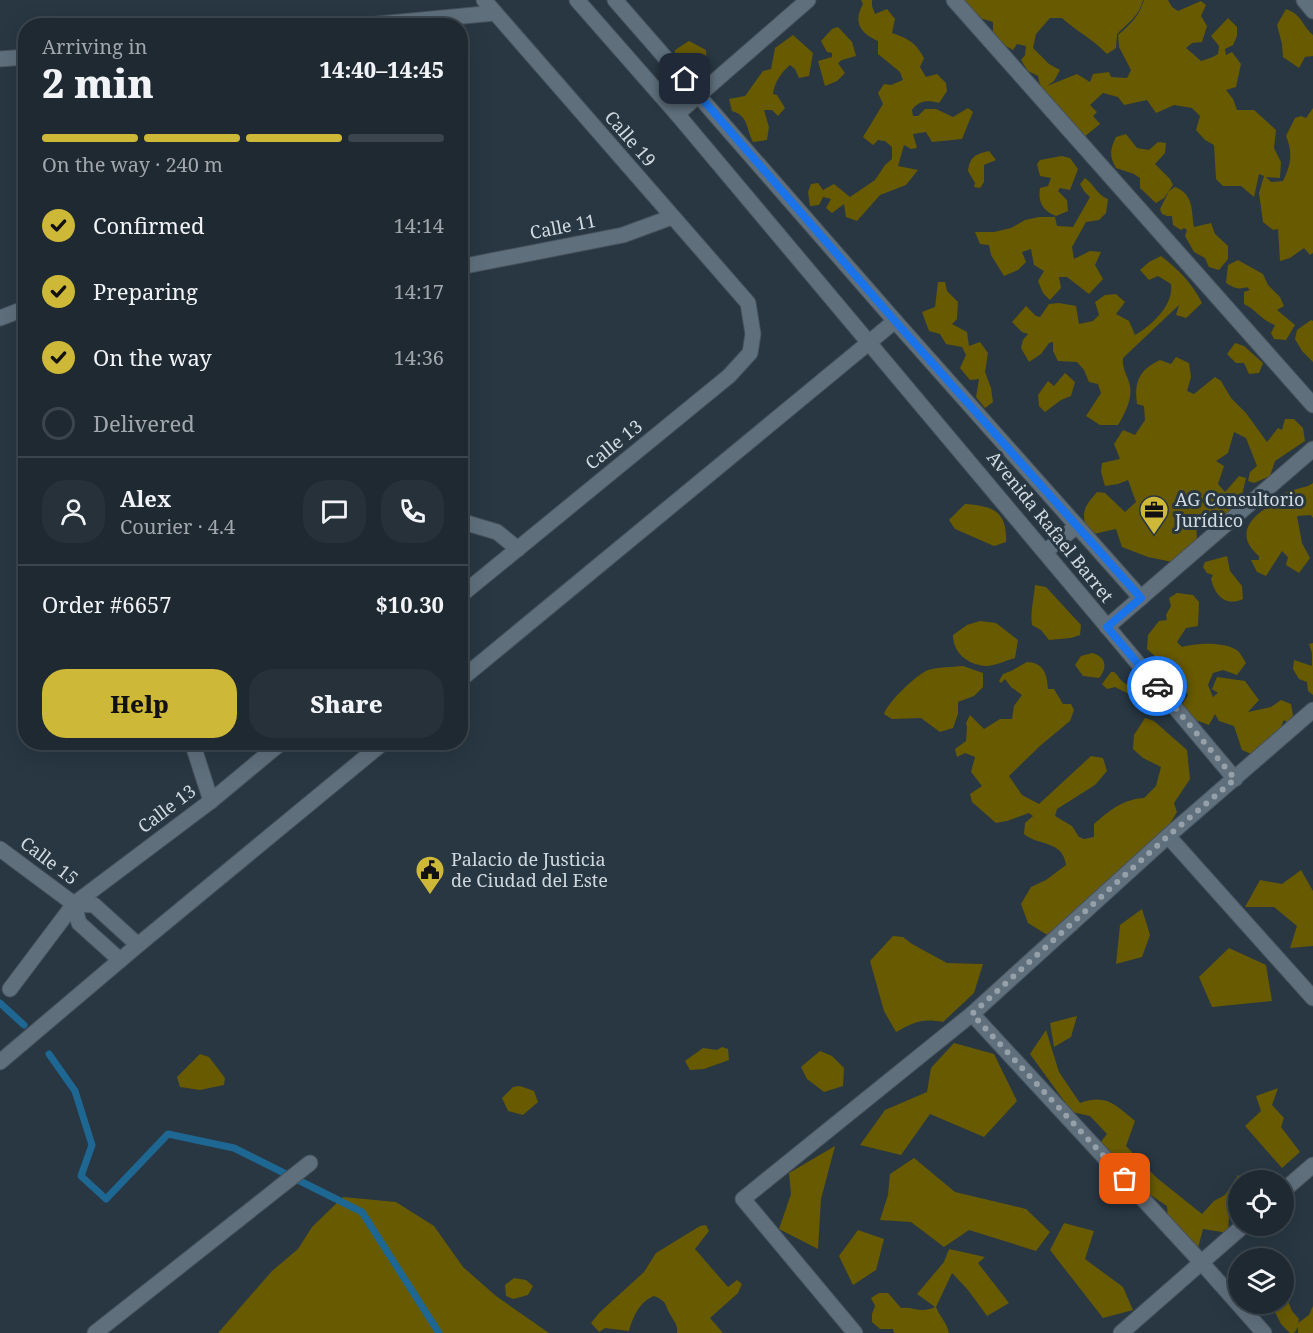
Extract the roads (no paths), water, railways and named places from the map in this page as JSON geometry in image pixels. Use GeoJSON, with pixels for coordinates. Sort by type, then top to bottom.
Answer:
{"type":"FeatureCollection","features":[{"type":"Feature","properties":{"kind":"street","name":"Calle 19"},"geometry":{"type":"LineString","coordinates":[[484,0],[748,303]]}},
{"type":"Feature","properties":{"kind":"street","name":"Avenida Rafael Barret"},"geometry":{"type":"LineString","coordinates":[[577,0],[870,342],[1235,779]]}},
{"type":"Feature","properties":{"kind":"street","name":"Avenida Rafael Barret"},"geometry":{"type":"LineString","coordinates":[[615,0],[1141,598]]}},
{"type":"Feature","properties":{"kind":"street"},"geometry":{"type":"LineString","coordinates":[[677,114],[808,0]]}},
{"type":"Feature","properties":{"kind":"street"},"geometry":{"type":"LineString","coordinates":[[954,0],[1313,405]]}},
{"type":"Feature","properties":{"kind":"street"},"geometry":{"type":"LineString","coordinates":[[1304,0],[1313,11]]}},
{"type":"Feature","properties":{"kind":"street"},"geometry":{"type":"LineString","coordinates":[[442,18],[495,13]]}},
{"type":"Feature","properties":{"kind":"street"},"geometry":{"type":"LineString","coordinates":[[0,59],[18,58]]}},
{"type":"Feature","properties":{"kind":"street","name":"Calle 11"},"geometry":{"type":"LineString","coordinates":[[468,265],[623,235],[672,217]]}},
{"type":"Feature","properties":{"kind":"street","name":"Calle 13"},"geometry":{"type":"LineString","coordinates":[[468,590],[729,376],[750,353],[753,334],[748,303]]}},
{"type":"Feature","properties":{"kind":"street"},"geometry":{"type":"LineString","coordinates":[[0,318],[18,311]]}},
{"type":"Feature","properties":{"kind":"street"},"geometry":{"type":"LineString","coordinates":[[468,673],[895,321]]}},
{"type":"Feature","properties":{"kind":"street"},"geometry":{"type":"LineString","coordinates":[[1107,627],[1313,449]]}},
{"type":"Feature","properties":{"kind":"street"},"geometry":{"type":"LineString","coordinates":[[468,523],[497,532],[518,549]]}},
{"type":"Feature","properties":{"kind":"street"},"geometry":{"type":"LineString","coordinates":[[1046,551],[1077,526]]}},
{"type":"Feature","properties":{"kind":"street"},"geometry":{"type":"LineString","coordinates":[[855,1333],[743,1199],[972,1014],[1168,836],[1313,710]]}},
{"type":"Feature","properties":{"kind":"street"},"geometry":{"type":"LineString","coordinates":[[195,750],[211,801]]}},
{"type":"Feature","properties":{"kind":"street","name":"Calle 13"},"geometry":{"type":"LineString","coordinates":[[10,989],[74,904],[211,801],[272,750]]}},
{"type":"Feature","properties":{"kind":"street"},"geometry":{"type":"LineString","coordinates":[[0,1062],[374,750]]}},
{"type":"Feature","properties":{"kind":"street"},"geometry":{"type":"LineString","coordinates":[[1168,836],[1313,998]]}},
{"type":"Feature","properties":{"kind":"street","name":"Calle 15"},"geometry":{"type":"LineString","coordinates":[[0,849],[74,904]]}},
{"type":"Feature","properties":{"kind":"street"},"geometry":{"type":"LineString","coordinates":[[120,960],[79,923],[74,904],[93,905],[138,945]]}},
{"type":"Feature","properties":{"kind":"street"},"geometry":{"type":"LineString","coordinates":[[972,1014],[1264,1333]]}},
{"type":"Feature","properties":{"kind":"street"},"geometry":{"type":"LineString","coordinates":[[95,1333],[310,1163]]}},
{"type":"Feature","properties":{"kind":"street"},"geometry":{"type":"LineString","coordinates":[[1294,1181],[1313,1165]]}},
{"type":"Feature","properties":{"kind":"street"},"geometry":{"type":"LineString","coordinates":[[1121,1333],[1231,1236]]}},
{"type":"Feature","properties":{"kind":"waterway"},"geometry":{"type":"LineString","coordinates":[[0,1003],[24,1025]]}},
{"type":"Feature","properties":{"kind":"waterway"},"geometry":{"type":"LineString","coordinates":[[49,1054],[75,1091],[92,1145],[81,1176],[106,1199],[168,1134],[234,1148],[362,1212],[439,1333]]}},
{"type":"Feature","properties":{"kind":"place","name":"AG Consultorio Jurídico"},"geometry":{"type":"Point","coordinates":[1154,536]}},
{"type":"Feature","properties":{"kind":"place","name":"Palacio de Justicia de Ciudad del Este"},"geometry":{"type":"Point","coordinates":[430,896]}}]}
